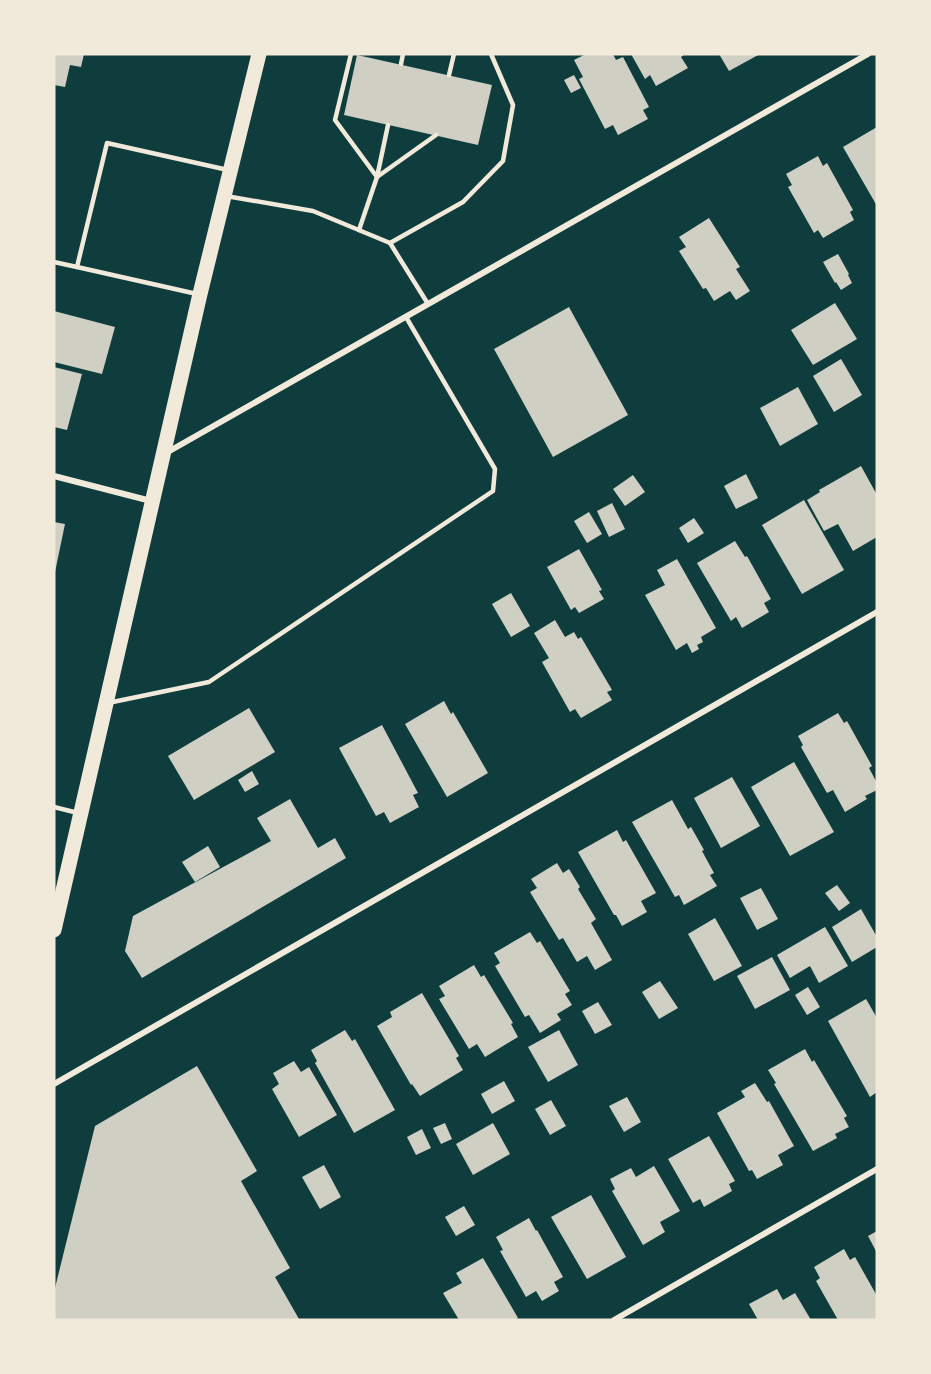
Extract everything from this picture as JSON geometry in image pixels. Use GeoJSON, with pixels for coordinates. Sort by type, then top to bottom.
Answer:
{"type":"FeatureCollection","features":[{"type":"Feature","properties":{"kind":"main road"},"geometry":{"type":"LineString","coordinates":[[54,930],[200,294],[259,54]]}},
{"type":"Feature","properties":{"kind":"street"},"geometry":{"type":"LineString","coordinates":[[163,455],[868,54]]}},
{"type":"Feature","properties":{"kind":"street"},"geometry":{"type":"LineString","coordinates":[[54,476],[152,501]]}},
{"type":"Feature","properties":{"kind":"street"},"geometry":{"type":"LineString","coordinates":[[54,1084],[877,612]]}},
{"type":"Feature","properties":{"kind":"street"},"geometry":{"type":"LineString","coordinates":[[615,1320],[877,1169]]}},
{"type":"Feature","properties":{"kind":"lane"},"geometry":{"type":"LineString","coordinates":[[351,54],[335,120],[377,177]]}},
{"type":"Feature","properties":{"kind":"lane"},"geometry":{"type":"LineString","coordinates":[[401,64],[403,54]]}},
{"type":"Feature","properties":{"kind":"lane"},"geometry":{"type":"LineString","coordinates":[[449,75],[454,54]]}},
{"type":"Feature","properties":{"kind":"lane"},"geometry":{"type":"LineString","coordinates":[[390,243],[463,202],[503,161],[513,105],[491,54]]}},
{"type":"Feature","properties":{"kind":"lane"},"geometry":{"type":"LineString","coordinates":[[359,230],[377,177],[388,124]]}},
{"type":"Feature","properties":{"kind":"lane"},"geometry":{"type":"LineString","coordinates":[[377,177],[436,135]]}},
{"type":"Feature","properties":{"kind":"lane"},"geometry":{"type":"LineString","coordinates":[[77,267],[107,143],[230,170]]}},
{"type":"Feature","properties":{"kind":"lane"},"geometry":{"type":"LineString","coordinates":[[225,195],[314,211],[390,243],[428,304]]}},
{"type":"Feature","properties":{"kind":"lane"},"geometry":{"type":"LineString","coordinates":[[54,262],[200,294]]}},
{"type":"Feature","properties":{"kind":"lane"},"geometry":{"type":"LineString","coordinates":[[105,704],[209,682],[493,491],[495,469],[406,316]]}},
{"type":"Feature","properties":{"kind":"lane"},"geometry":{"type":"LineString","coordinates":[[54,807],[80,813]]}},
{"type":"Feature","properties":{"kind":"building"},"geometry":{"type":"Polygon","coordinates":[[[54,54],[84,54],[81,67],[70,65],[65,87],[54,85],[54,54]]]}},
{"type":"Feature","properties":{"kind":"building"},"geometry":{"type":"Polygon","coordinates":[[[586,54],[613,54],[616,60],[623,57],[649,107],[643,110],[648,119],[618,135],[613,125],[605,129],[579,79],[583,77],[574,60],[586,54]]]}},
{"type":"Feature","properties":{"kind":"building"},"geometry":{"type":"Polygon","coordinates":[[[631,54],[685,54],[681,57],[688,68],[656,86],[650,75],[645,79],[631,54]]]}},
{"type":"Feature","properties":{"kind":"building"},"geometry":{"type":"Polygon","coordinates":[[[719,54],[760,54],[729,71],[719,54]]]}},
{"type":"Feature","properties":{"kind":"building"},"geometry":{"type":"Polygon","coordinates":[[[357,55],[492,85],[478,145],[344,115],[357,55]]]}},
{"type":"Feature","properties":{"kind":"building"},"geometry":{"type":"Polygon","coordinates":[[[574,75],[581,88],[571,93],[564,80],[574,75]]]}},
{"type":"Feature","properties":{"kind":"building"},"geometry":{"type":"Polygon","coordinates":[[[877,127],[877,206],[843,147],[877,127]]]}},
{"type":"Feature","properties":{"kind":"building"},"geometry":{"type":"Polygon","coordinates":[[[818,156],[823,166],[827,163],[853,210],[850,212],[854,220],[823,238],[818,230],[814,233],[788,187],[792,185],[786,174],[818,156]]]}},
{"type":"Feature","properties":{"kind":"building"},"geometry":{"type":"Polygon","coordinates":[[[709,218],[740,267],[736,269],[750,291],[736,300],[730,291],[714,301],[706,288],[703,289],[679,251],[686,247],[679,237],[709,218]]]}},
{"type":"Feature","properties":{"kind":"building"},"geometry":{"type":"Polygon","coordinates":[[[838,254],[852,283],[841,290],[823,262],[838,254]]]}},
{"type":"Feature","properties":{"kind":"building"},"geometry":{"type":"Polygon","coordinates":[[[835,303],[857,339],[813,365],[791,330],[835,303]]]}},
{"type":"Feature","properties":{"kind":"building"},"geometry":{"type":"Polygon","coordinates":[[[569,307],[628,415],[553,457],[494,349],[569,307]]]}},
{"type":"Feature","properties":{"kind":"building"},"geometry":{"type":"Polygon","coordinates":[[[54,311],[115,327],[102,374],[54,362],[54,311]]]}},
{"type":"Feature","properties":{"kind":"building"},"geometry":{"type":"Polygon","coordinates":[[[841,359],[862,395],[834,412],[813,376],[841,359]]]}},
{"type":"Feature","properties":{"kind":"building"},"geometry":{"type":"Polygon","coordinates":[[[54,367],[82,374],[67,430],[54,427],[54,367]]]}},
{"type":"Feature","properties":{"kind":"building"},"geometry":{"type":"Polygon","coordinates":[[[798,387],[818,424],[780,446],[760,408],[798,387]]]}},
{"type":"Feature","properties":{"kind":"building"},"geometry":{"type":"Polygon","coordinates":[[[861,466],[877,495],[877,537],[853,551],[838,524],[824,531],[807,500],[820,492],[819,490],[861,466]]]}},
{"type":"Feature","properties":{"kind":"building"},"geometry":{"type":"Polygon","coordinates":[[[746,474],[758,498],[736,509],[724,486],[746,474]]]}},
{"type":"Feature","properties":{"kind":"building"},"geometry":{"type":"Polygon","coordinates":[[[633,475],[645,492],[625,506],[613,489],[633,475]]]}},
{"type":"Feature","properties":{"kind":"building"},"geometry":{"type":"Polygon","coordinates":[[[804,500],[844,570],[802,594],[762,525],[804,500]]]}},
{"type":"Feature","properties":{"kind":"building"},"geometry":{"type":"Polygon","coordinates":[[[612,503],[625,529],[609,537],[597,511],[612,503]]]}},
{"type":"Feature","properties":{"kind":"building"},"geometry":{"type":"Polygon","coordinates":[[[589,512],[602,534],[587,543],[574,521],[589,512]]]}},
{"type":"Feature","properties":{"kind":"building"},"geometry":{"type":"Polygon","coordinates":[[[694,518],[704,533],[688,543],[679,528],[694,518]]]}},
{"type":"Feature","properties":{"kind":"building"},"geometry":{"type":"Polygon","coordinates":[[[54,522],[65,524],[55,572],[54,572],[54,522]]]}},
{"type":"Feature","properties":{"kind":"building"},"geometry":{"type":"Polygon","coordinates":[[[735,541],[745,557],[747,556],[771,599],[764,603],[769,612],[742,628],[736,617],[731,621],[697,563],[735,541]]]}},
{"type":"Feature","properties":{"kind":"building"},"geometry":{"type":"Polygon","coordinates":[[[579,549],[602,590],[599,591],[604,599],[579,613],[575,607],[571,610],[547,567],[579,549]]]}},
{"type":"Feature","properties":{"kind":"building"},"geometry":{"type":"Polygon","coordinates":[[[677,559],[716,628],[701,637],[703,642],[697,645],[699,649],[692,653],[687,643],[676,650],[645,595],[665,585],[657,570],[677,559]]]}},
{"type":"Feature","properties":{"kind":"building"},"geometry":{"type":"Polygon","coordinates":[[[511,593],[530,626],[511,637],[492,604],[511,593]]]}},
{"type":"Feature","properties":{"kind":"building"},"geometry":{"type":"Polygon","coordinates":[[[555,620],[565,637],[574,632],[578,639],[581,637],[612,690],[607,692],[612,700],[581,718],[575,709],[570,712],[542,662],[549,658],[534,633],[555,620]]]}},
{"type":"Feature","properties":{"kind":"building"},"geometry":{"type":"Polygon","coordinates":[[[444,701],[451,714],[453,712],[488,773],[447,797],[405,724],[444,701]]]}},
{"type":"Feature","properties":{"kind":"building"},"geometry":{"type":"Polygon","coordinates":[[[249,708],[275,752],[194,800],[168,756],[249,708]]]}},
{"type":"Feature","properties":{"kind":"building"},"geometry":{"type":"Polygon","coordinates":[[[838,713],[844,723],[847,721],[872,766],[869,768],[877,783],[877,790],[865,796],[867,799],[845,812],[833,790],[827,793],[801,747],[803,745],[798,736],[838,713]]]}},
{"type":"Feature","properties":{"kind":"building"},"geometry":{"type":"Polygon","coordinates":[[[382,725],[418,793],[413,795],[419,807],[390,823],[384,812],[376,816],[339,748],[382,725]]]}},
{"type":"Feature","properties":{"kind":"building"},"geometry":{"type":"Polygon","coordinates":[[[794,762],[834,832],[790,856],[751,787],[794,762]]]}},
{"type":"Feature","properties":{"kind":"building"},"geometry":{"type":"Polygon","coordinates":[[[252,771],[259,784],[245,792],[238,780],[252,771]]]}},
{"type":"Feature","properties":{"kind":"building"},"geometry":{"type":"Polygon","coordinates":[[[732,777],[760,826],[721,848],[694,798],[732,777]]]}},
{"type":"Feature","properties":{"kind":"building"},"geometry":{"type":"Polygon","coordinates":[[[290,799],[318,848],[335,838],[346,858],[142,978],[125,951],[133,916],[271,841],[257,818],[290,799]]]}},
{"type":"Feature","properties":{"kind":"building"},"geometry":{"type":"Polygon","coordinates":[[[672,800],[688,829],[691,827],[704,850],[702,851],[714,873],[710,875],[717,886],[684,905],[679,895],[675,897],[632,822],[672,800]]]}},
{"type":"Feature","properties":{"kind":"building"},"geometry":{"type":"Polygon","coordinates":[[[617,830],[623,842],[626,840],[656,893],[641,901],[647,912],[622,926],[578,852],[617,830]]]}},
{"type":"Feature","properties":{"kind":"building"},"geometry":{"type":"Polygon","coordinates":[[[208,846],[220,867],[195,882],[182,862],[208,846]]]}},
{"type":"Feature","properties":{"kind":"building"},"geometry":{"type":"Polygon","coordinates":[[[557,863],[563,873],[569,869],[580,887],[578,889],[596,919],[591,923],[612,960],[595,970],[587,956],[577,962],[563,938],[559,940],[530,892],[537,888],[531,879],[557,863]]]}},
{"type":"Feature","properties":{"kind":"building"},"geometry":{"type":"Polygon","coordinates":[[[837,885],[850,903],[839,911],[825,893],[837,885]]]}},
{"type":"Feature","properties":{"kind":"building"},"geometry":{"type":"Polygon","coordinates":[[[761,888],[778,919],[757,930],[740,898],[761,888]]]}},
{"type":"Feature","properties":{"kind":"building"},"geometry":{"type":"Polygon","coordinates":[[[861,909],[877,937],[877,947],[852,962],[832,927],[861,909]]]}},
{"type":"Feature","properties":{"kind":"building"},"geometry":{"type":"Polygon","coordinates":[[[715,918],[742,966],[714,981],[688,934],[715,918]]]}},
{"type":"Feature","properties":{"kind":"building"},"geometry":{"type":"Polygon","coordinates":[[[825,927],[848,966],[819,983],[810,966],[790,978],[777,955],[825,927]]]}},
{"type":"Feature","properties":{"kind":"building"},"geometry":{"type":"Polygon","coordinates":[[[530,932],[537,943],[540,941],[570,991],[565,994],[572,1005],[557,1014],[561,1020],[540,1033],[529,1015],[525,1017],[495,966],[500,963],[494,953],[530,932]]]}},
{"type":"Feature","properties":{"kind":"building"},"geometry":{"type":"Polygon","coordinates":[[[772,957],[790,990],[755,1009],[737,976],[772,957]]]}},
{"type":"Feature","properties":{"kind":"building"},"geometry":{"type":"Polygon","coordinates":[[[474,965],[481,977],[484,975],[513,1023],[511,1024],[518,1037],[485,1057],[477,1044],[469,1049],[439,999],[445,996],[439,986],[474,965]]]}},
{"type":"Feature","properties":{"kind":"building"},"geometry":{"type":"Polygon","coordinates":[[[660,981],[678,1008],[659,1019],[642,992],[660,981]]]}},
{"type":"Feature","properties":{"kind":"building"},"geometry":{"type":"Polygon","coordinates":[[[808,987],[820,1007],[807,1015],[795,995],[808,987]]]}},
{"type":"Feature","properties":{"kind":"building"},"geometry":{"type":"Polygon","coordinates":[[[422,993],[459,1056],[456,1058],[463,1070],[420,1096],[411,1085],[377,1026],[392,1017],[390,1012],[422,993]]]}},
{"type":"Feature","properties":{"kind":"building"},"geometry":{"type":"Polygon","coordinates":[[[866,999],[877,1018],[877,1092],[870,1097],[828,1021],[866,999]]]}},
{"type":"Feature","properties":{"kind":"building"},"geometry":{"type":"Polygon","coordinates":[[[598,1002],[612,1025],[595,1034],[582,1011],[598,1002]]]}},
{"type":"Feature","properties":{"kind":"building"},"geometry":{"type":"Polygon","coordinates":[[[345,1030],[352,1041],[355,1039],[395,1110],[354,1133],[315,1063],[317,1061],[311,1050],[345,1030]]]}},
{"type":"Feature","properties":{"kind":"building"},"geometry":{"type":"Polygon","coordinates":[[[559,1030],[578,1065],[548,1082],[528,1047],[559,1030]]]}},
{"type":"Feature","properties":{"kind":"building"},"geometry":{"type":"Polygon","coordinates":[[[805,1049],[847,1116],[844,1118],[849,1127],[835,1134],[837,1138],[813,1151],[768,1070],[805,1049]]]}},
{"type":"Feature","properties":{"kind":"building"},"geometry":{"type":"Polygon","coordinates":[[[294,1061],[301,1072],[309,1067],[337,1115],[299,1137],[272,1089],[279,1084],[273,1073],[294,1061]]]}},
{"type":"Feature","properties":{"kind":"building"},"geometry":{"type":"Polygon","coordinates":[[[197,1066],[257,1171],[241,1181],[290,1268],[275,1277],[299,1319],[54,1320],[54,1292],[95,1126],[197,1066]]]}},
{"type":"Feature","properties":{"kind":"building"},"geometry":{"type":"Polygon","coordinates":[[[504,1081],[515,1101],[492,1114],[481,1094],[504,1081]]]}},
{"type":"Feature","properties":{"kind":"building"},"geometry":{"type":"Polygon","coordinates":[[[755,1083],[767,1102],[769,1101],[794,1146],[778,1155],[783,1165],[757,1179],[752,1170],[749,1171],[717,1113],[745,1097],[741,1091],[755,1083]]]}},
{"type":"Feature","properties":{"kind":"building"},"geometry":{"type":"Polygon","coordinates":[[[627,1097],[641,1122],[624,1132],[609,1106],[627,1097]]]}},
{"type":"Feature","properties":{"kind":"building"},"geometry":{"type":"Polygon","coordinates":[[[551,1100],[566,1126],[550,1135],[535,1109],[551,1100]]]}},
{"type":"Feature","properties":{"kind":"building"},"geometry":{"type":"Polygon","coordinates":[[[445,1123],[452,1139],[441,1144],[433,1128],[445,1123]]]}},
{"type":"Feature","properties":{"kind":"building"},"geometry":{"type":"Polygon","coordinates":[[[493,1123],[510,1154],[473,1175],[456,1144],[493,1123]]]}},
{"type":"Feature","properties":{"kind":"building"},"geometry":{"type":"Polygon","coordinates":[[[422,1129],[431,1148],[416,1155],[407,1137],[422,1129]]]}},
{"type":"Feature","properties":{"kind":"building"},"geometry":{"type":"Polygon","coordinates":[[[709,1136],[735,1181],[729,1184],[732,1191],[704,1207],[700,1199],[693,1203],[668,1159],[709,1136]]]}},
{"type":"Feature","properties":{"kind":"building"},"geometry":{"type":"Polygon","coordinates":[[[324,1165],[341,1197],[320,1209],[302,1177],[324,1165]]]}},
{"type":"Feature","properties":{"kind":"building"},"geometry":{"type":"Polygon","coordinates":[[[654,1166],[680,1211],[660,1222],[665,1232],[643,1245],[612,1191],[615,1189],[610,1179],[631,1168],[636,1177],[654,1166]]]}},
{"type":"Feature","properties":{"kind":"building"},"geometry":{"type":"Polygon","coordinates":[[[591,1195],[626,1257],[587,1279],[551,1217],[591,1195]]]}},
{"type":"Feature","properties":{"kind":"building"},"geometry":{"type":"Polygon","coordinates":[[[464,1206],[475,1225],[456,1236],[445,1217],[464,1206]]]}},
{"type":"Feature","properties":{"kind":"building"},"geometry":{"type":"Polygon","coordinates":[[[529,1218],[563,1277],[554,1282],[559,1291],[542,1301],[536,1291],[526,1297],[500,1251],[503,1250],[496,1237],[529,1218]]]}},
{"type":"Feature","properties":{"kind":"building"},"geometry":{"type":"Polygon","coordinates":[[[877,1231],[877,1253],[868,1236],[877,1231]]]}},
{"type":"Feature","properties":{"kind":"building"},"geometry":{"type":"Polygon","coordinates":[[[844,1249],[850,1260],[855,1257],[877,1296],[877,1320],[838,1320],[816,1281],[820,1278],[814,1267],[844,1249]]]}},
{"type":"Feature","properties":{"kind":"building"},"geometry":{"type":"Polygon","coordinates":[[[483,1258],[518,1318],[514,1320],[459,1320],[443,1293],[462,1283],[456,1273],[483,1258]]]}},
{"type":"Feature","properties":{"kind":"building"},"geometry":{"type":"Polygon","coordinates":[[[777,1289],[783,1300],[795,1293],[811,1320],[758,1320],[749,1304],[777,1289]]]}}]}
